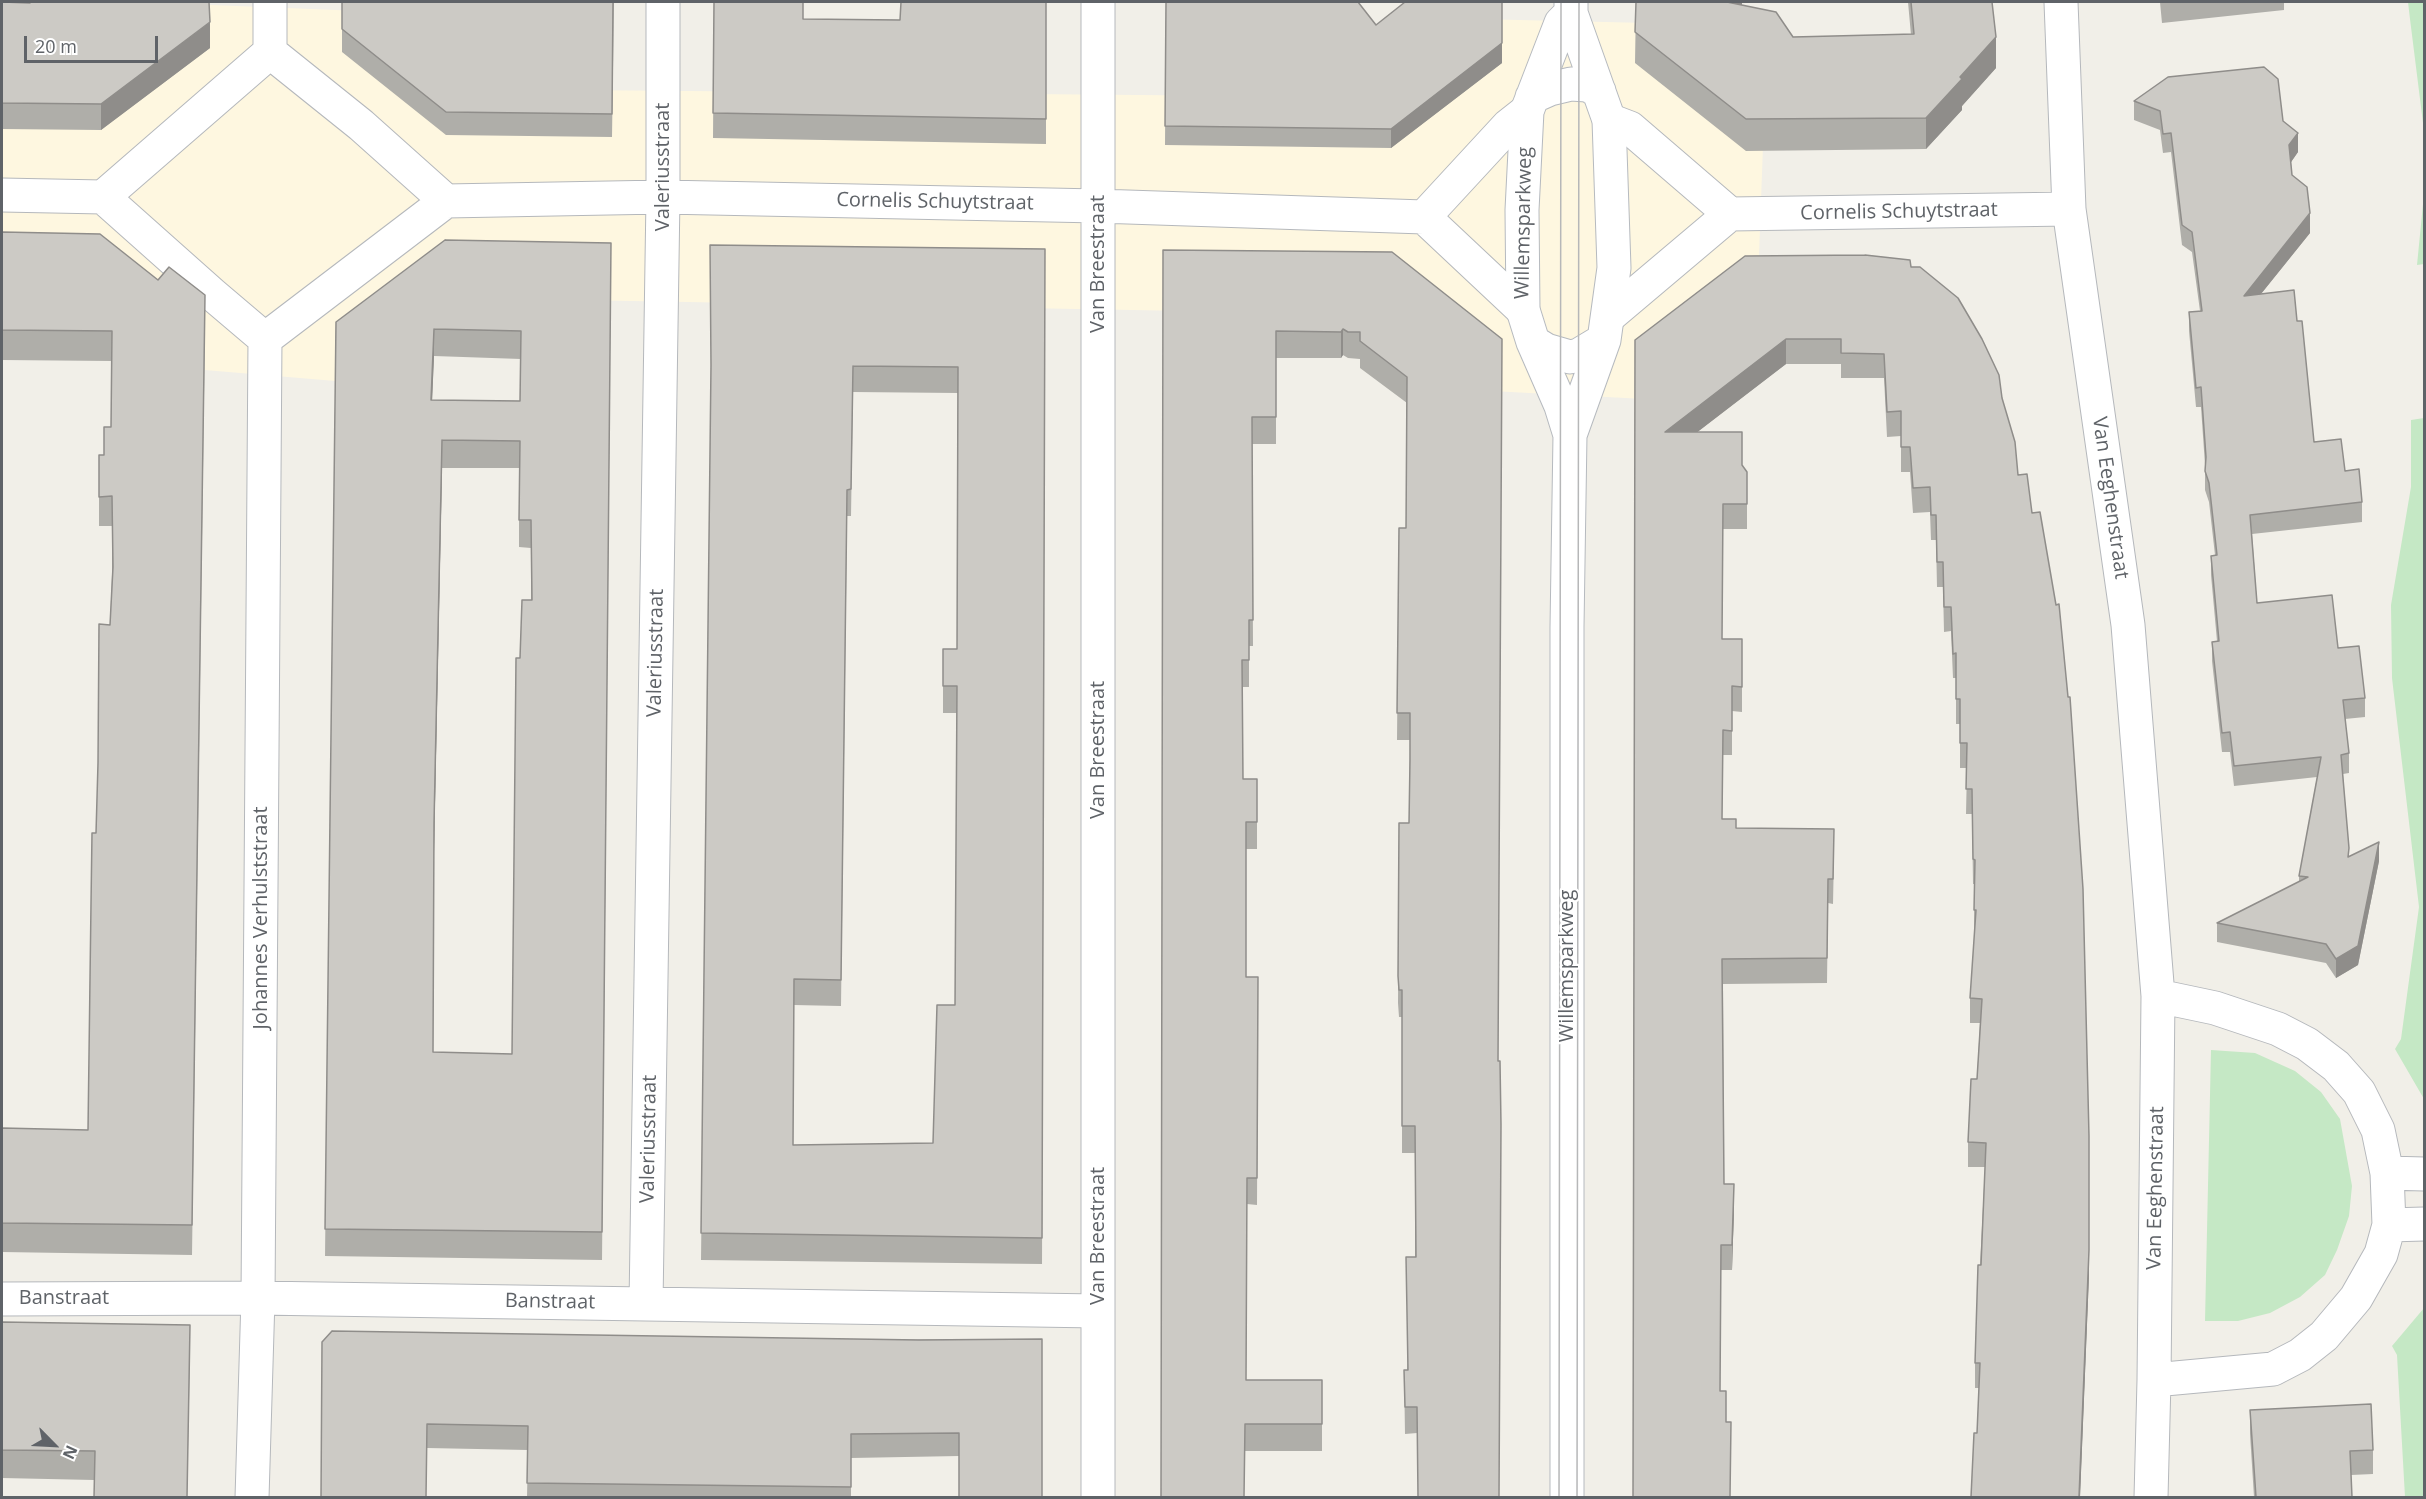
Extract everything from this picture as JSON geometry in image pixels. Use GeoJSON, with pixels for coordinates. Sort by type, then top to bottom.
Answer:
{"type":"FeatureCollection","features":[{"type":"Feature","properties":{"kind":"street"},"geometry":{"type":"LineString","coordinates":[[103,197],[270,52],[270,2]]}},
{"type":"Feature","properties":{"kind":"street","name":"Valeriusstraat"},"geometry":{"type":"LineString","coordinates":[[646,1304],[663,197],[663,2]]}},
{"type":"Feature","properties":{"kind":"street","name":"Van Breestraat"},"geometry":{"type":"LineString","coordinates":[[1098,2],[1098,1497]]}},
{"type":"Feature","properties":{"kind":"street","name":"Van Eeghenstraat"},"geometry":{"type":"LineString","coordinates":[[2061,2],[2069,209],[2128,625],[2158,996],[2151,1497]]}},
{"type":"Feature","properties":{"kind":"street","name":"Willemsparkweg"},"geometry":{"type":"LineString","coordinates":[[1567,1497],[1570,435],[1561,406],[1533,342],[1523,310],[1522,210],[1529,104],[1561,22],[1571,7]]}},
{"type":"Feature","properties":{"kind":"street","name":"Willemsparkweg"},"geometry":{"type":"LineString","coordinates":[[1570,435],[1606,329],[1614,268],[1604,106],[1571,7]]}},
{"type":"Feature","properties":{"kind":"street"},"geometry":{"type":"LineString","coordinates":[[2,195],[103,197],[265,339],[446,201],[361,125],[270,52]]}},
{"type":"Feature","properties":{"kind":"street"},"geometry":{"type":"LineString","coordinates":[[1523,310],[1424,217],[1529,104],[1550,89],[1571,84],[1587,86],[1604,106],[1730,214],[1579,355],[1570,357],[1546,350],[1533,342]]}},
{"type":"Feature","properties":{"kind":"street","name":"Cornelis Schuytstraat"},"geometry":{"type":"LineString","coordinates":[[446,201],[663,197],[1098,206],[1424,217]]}},
{"type":"Feature","properties":{"kind":"street","name":"Cornelis Schuytstraat"},"geometry":{"type":"LineString","coordinates":[[1730,214],[2069,209]]}},
{"type":"Feature","properties":{"kind":"street","name":"Johannes Verhulststraat"},"geometry":{"type":"LineString","coordinates":[[252,1497],[258,1298],[265,339]]}},
{"type":"Feature","properties":{"kind":"street"},"geometry":{"type":"LineString","coordinates":[[2154,1380],[2273,1369],[2300,1355],[2324,1336],[2356,1298],[2381,1254],[2389,1225],[2387,1173],[2378,1130],[2359,1092],[2336,1066],[2307,1044],[2278,1029],[2215,1008],[2158,996]]}},
{"type":"Feature","properties":{"kind":"street"},"geometry":{"type":"LineString","coordinates":[[2387,1173],[2424,1174]]}},
{"type":"Feature","properties":{"kind":"street"},"geometry":{"type":"LineString","coordinates":[[2389,1225],[2424,1224]]}},
{"type":"Feature","properties":{"kind":"street","name":"Banstraat"},"geometry":{"type":"LineString","coordinates":[[2,1299],[258,1298],[1098,1311]]}},
{"type":"Feature","properties":{"kind":"shaded area"},"geometry":{"type":"Polygon","coordinates":[[[187,4],[385,12],[462,89],[1364,97],[1476,19],[1691,24],[1765,91],[1756,338],[1683,401],[1472,390],[1355,314],[465,298],[371,384],[181,368],[2,306],[2,81],[187,4]]]}},
{"type":"Feature","properties":{"kind":"green space"},"geometry":{"type":"Polygon","coordinates":[[[2408,2],[2424,2],[2424,131],[2410,19],[2408,2]]]}},
{"type":"Feature","properties":{"kind":"green space"},"geometry":{"type":"Polygon","coordinates":[[[2424,194],[2424,264],[2417,265],[2424,194]]]}},
{"type":"Feature","properties":{"kind":"green space"},"geometry":{"type":"Polygon","coordinates":[[[2424,418],[2424,1099],[2395,1049],[2401,1039],[2419,907],[2392,678],[2391,605],[2411,487],[2411,420],[2424,418]]]}},
{"type":"Feature","properties":{"kind":"green space"},"geometry":{"type":"Polygon","coordinates":[[[2211,1050],[2255,1053],[2295,1071],[2321,1092],[2340,1119],[2352,1186],[2349,1216],[2325,1275],[2300,1297],[2270,1313],[2238,1321],[2205,1321],[2211,1050]]]}},
{"type":"Feature","properties":{"kind":"green space"},"geometry":{"type":"Polygon","coordinates":[[[2424,1308],[2424,1497],[2405,1497],[2397,1355],[2392,1346],[2424,1308]]]}},
{"type":"Feature","properties":{"kind":"building"},"geometry":{"type":"Polygon","coordinates":[[[2,2],[209,2],[210,22],[101,104],[2,103],[2,2]]]}},
{"type":"Feature","properties":{"kind":"building"},"geometry":{"type":"Polygon","coordinates":[[[342,2],[613,2],[612,114],[446,112],[342,29],[342,2]]]}},
{"type":"Feature","properties":{"kind":"building"},"geometry":{"type":"Polygon","coordinates":[[[714,2],[803,2],[803,19],[900,20],[901,2],[1046,2],[1046,119],[713,113],[714,2]]]}},
{"type":"Feature","properties":{"kind":"building"},"geometry":{"type":"Polygon","coordinates":[[[1166,2],[1358,2],[1376,25],[1405,2],[1502,2],[1502,43],[1391,129],[1165,126],[1166,2]]]}},
{"type":"Feature","properties":{"kind":"building"},"geometry":{"type":"Polygon","coordinates":[[[1636,2],[1727,2],[1776,12],[1793,37],[1914,34],[1911,2],[1992,2],[1996,37],[1926,118],[1746,119],[1635,32],[1636,2]]]}},
{"type":"Feature","properties":{"kind":"building"},"geometry":{"type":"Polygon","coordinates":[[[2264,67],[2278,79],[2283,121],[2298,133],[2289,145],[2292,175],[2307,187],[2310,213],[2244,296],[2294,290],[2297,321],[2302,321],[2314,442],[2341,439],[2345,471],[2359,469],[2362,502],[2250,515],[2257,603],[2332,595],[2338,648],[2359,646],[2365,698],[2343,700],[2349,753],[2341,755],[2348,857],[2379,842],[2358,946],[2336,959],[2326,944],[2217,923],[2308,877],[2299,876],[2321,757],[2234,766],[2230,732],[2222,733],[2212,642],[2219,641],[2211,556],[2217,555],[2209,483],[2205,471],[2201,387],[2196,388],[2189,312],[2202,311],[2192,232],[2182,225],[2171,133],[2163,134],[2160,111],[2134,101],[2168,77],[2264,67]]]}},
{"type":"Feature","properties":{"kind":"building"},"geometry":{"type":"Polygon","coordinates":[[[2,232],[100,234],[158,280],[169,267],[205,295],[192,1225],[2,1223],[2,1128],[88,1130],[92,833],[96,833],[99,624],[110,625],[113,567],[112,496],[99,497],[99,455],[104,455],[104,427],[111,427],[112,331],[2,330],[2,232]]]}},
{"type":"Feature","properties":{"kind":"building"},"geometry":{"type":"Polygon","coordinates":[[[445,240],[611,243],[602,1232],[325,1229],[336,322],[445,240]],[[434,329],[431,400],[520,401],[521,331],[434,329]],[[442,440],[434,823],[433,1052],[512,1054],[516,658],[520,658],[522,600],[532,600],[531,520],[519,520],[520,441],[442,440]]]}},
{"type":"Feature","properties":{"kind":"building"},"geometry":{"type":"Polygon","coordinates":[[[710,245],[1045,249],[1042,1238],[701,1233],[711,365],[710,245]],[[853,366],[851,489],[847,490],[841,980],[794,979],[793,1145],[933,1143],[937,1005],[955,1005],[957,686],[943,686],[943,649],[957,649],[958,367],[853,366]]]}},
{"type":"Feature","properties":{"kind":"building"},"geometry":{"type":"Polygon","coordinates":[[[1163,250],[1392,252],[1502,339],[1498,1061],[1500,1061],[1501,1125],[1499,1497],[1418,1497],[1417,1407],[1405,1407],[1404,1370],[1408,1370],[1406,1257],[1416,1257],[1415,1126],[1402,1126],[1402,990],[1399,990],[1398,976],[1399,823],[1409,823],[1410,760],[1410,713],[1397,713],[1399,528],[1406,528],[1407,377],[1360,341],[1360,332],[1348,332],[1343,329],[1341,332],[1276,331],[1276,417],[1252,417],[1253,620],[1249,620],[1249,660],[1242,660],[1243,779],[1257,779],[1257,822],[1246,822],[1246,977],[1258,977],[1257,1178],[1247,1178],[1246,1380],[1322,1380],[1322,1424],[1245,1424],[1244,1497],[1161,1497],[1163,250]]]}},
{"type":"Feature","properties":{"kind":"building"},"geometry":{"type":"Polygon","coordinates":[[[1865,255],[1910,260],[1911,267],[1920,267],[1958,298],[1982,339],[1999,375],[2002,398],[2015,442],[2018,475],[2027,474],[2032,513],[2040,512],[2056,605],[2059,604],[2068,697],[2070,697],[2083,889],[2089,1136],[2089,1250],[2079,1497],[1971,1497],[1980,1363],[1975,1363],[1978,1265],[1981,1265],[1986,1143],[1968,1142],[1971,1079],[1977,1079],[1982,999],[1970,998],[1976,910],[1974,910],[1975,860],[1973,859],[1972,789],[1966,789],[1967,743],[1960,743],[1960,699],[1956,699],[1956,653],[1953,654],[1951,607],[1944,607],[1943,562],[1937,562],[1936,515],[1931,515],[1930,487],[1913,488],[1910,447],[1901,447],[1901,411],[1887,412],[1884,354],[1841,353],[1841,339],[1786,339],[1665,432],[1742,432],[1742,465],[1747,472],[1747,504],[1723,504],[1722,639],[1742,639],[1742,687],[1732,686],[1732,731],[1723,730],[1722,819],[1736,819],[1736,828],[1834,829],[1833,879],[1828,879],[1827,958],[1722,959],[1724,1184],[1734,1184],[1732,1245],[1721,1245],[1720,1391],[1726,1391],[1726,1422],[1731,1422],[1730,1497],[1633,1497],[1635,340],[1745,256],[1865,255]]]}},
{"type":"Feature","properties":{"kind":"building"},"geometry":{"type":"Polygon","coordinates":[[[2,1322],[190,1325],[187,1497],[94,1497],[95,1451],[2,1450],[2,1322]]]}},
{"type":"Feature","properties":{"kind":"building"},"geometry":{"type":"Polygon","coordinates":[[[332,1331],[919,1340],[1042,1339],[1042,1497],[959,1497],[959,1433],[851,1434],[851,1487],[527,1483],[528,1426],[427,1424],[426,1497],[321,1497],[322,1342],[332,1331]]]}},
{"type":"Feature","properties":{"kind":"building"},"geometry":{"type":"Polygon","coordinates":[[[2371,1404],[2373,1450],[2350,1451],[2352,1497],[2256,1497],[2250,1410],[2371,1404]]]}},
{"type":"Feature","properties":{"kind":"tram line"},"geometry":{"type":"LineString","coordinates":[[1559,1498],[1561,2]]}},
{"type":"Feature","properties":{"kind":"tram line"},"geometry":{"type":"LineString","coordinates":[[1577,1498],[1579,2]]}}]}
